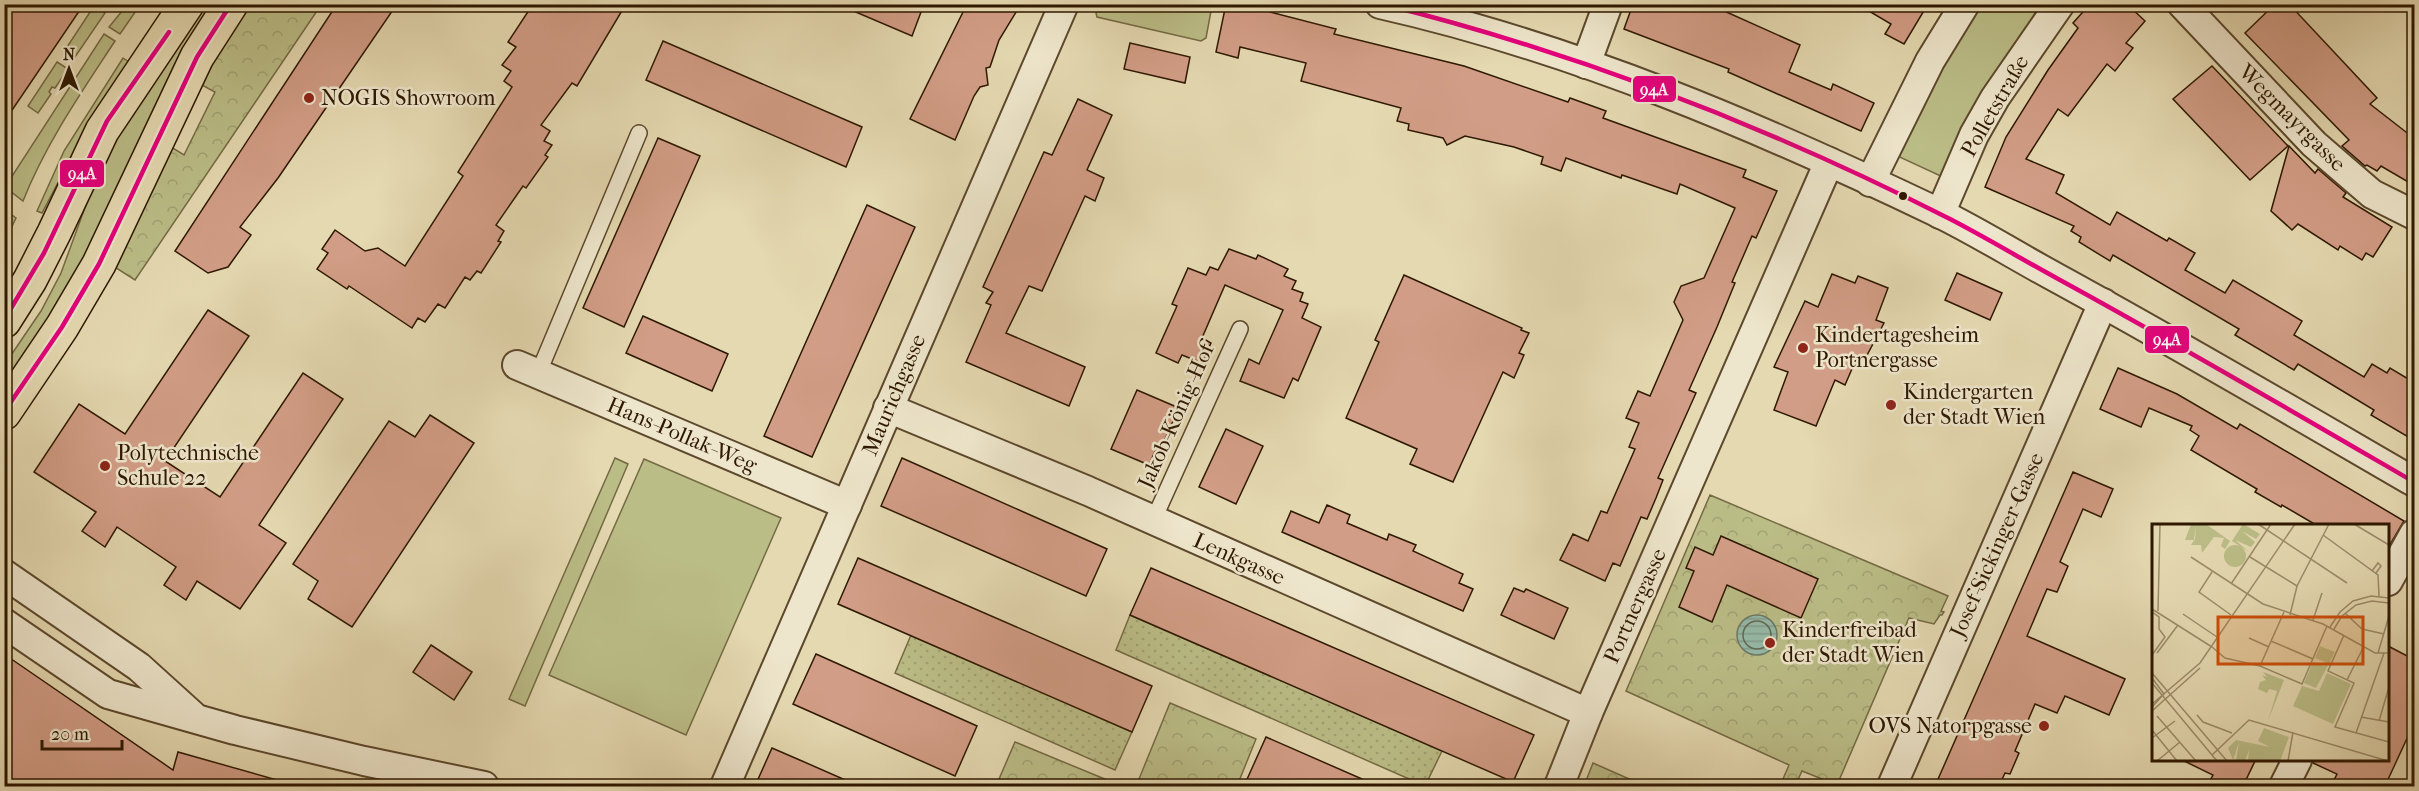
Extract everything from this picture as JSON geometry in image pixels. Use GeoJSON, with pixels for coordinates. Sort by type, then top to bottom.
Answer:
{"type":"FeatureCollection","features":[{"type":"Feature","properties":{"kind":"main road"},"geometry":{"type":"LineString","coordinates":[[4,321],[30,280],[102,131],[187,4]]}},
{"type":"Feature","properties":{"kind":"main road"},"geometry":{"type":"LineString","coordinates":[[4,412],[62,327],[99,264],[197,57],[231,4]]}},
{"type":"Feature","properties":{"kind":"street","name":"Maurichgasse"},"geometry":{"type":"LineString","coordinates":[[724,786],[1064,4]]}},
{"type":"Feature","properties":{"kind":"street"},"geometry":{"type":"LineString","coordinates":[[1380,4],[1476,28],[1586,64],[1747,125],[1829,162],[1940,214],[2103,303],[2415,482]]}},
{"type":"Feature","properties":{"kind":"street"},"geometry":{"type":"LineString","coordinates":[[1586,64],[1608,4]]}},
{"type":"Feature","properties":{"kind":"street"},"geometry":{"type":"LineString","coordinates":[[1870,182],[1929,61],[1965,4]]}},
{"type":"Feature","properties":{"kind":"street","name":"Polletstraße"},"geometry":{"type":"LineString","coordinates":[[1940,214],[1974,135],[1995,98],[2060,4]]}},
{"type":"Feature","properties":{"kind":"street","name":"Wegmayrgasse"},"geometry":{"type":"LineString","coordinates":[[2182,4],[2314,144],[2372,194],[2415,215]]}},
{"type":"Feature","properties":{"kind":"street","name":"Portnergasse"},"geometry":{"type":"LineString","coordinates":[[1559,786],[1588,713],[1829,162]]}},
{"type":"Feature","properties":{"kind":"street","name":"Josef-Sickinger-Gasse"},"geometry":{"type":"LineString","coordinates":[[1892,786],[2103,303]]}},
{"type":"Feature","properties":{"kind":"street","name":"Hans-Pollak-Weg"},"geometry":{"type":"LineString","coordinates":[[528,369],[847,505]]}},
{"type":"Feature","properties":{"kind":"street","name":"Lenkgasse"},"geometry":{"type":"LineString","coordinates":[[888,408],[1088,491],[1588,713]]}},
{"type":"Feature","properties":{"kind":"street"},"geometry":{"type":"LineString","coordinates":[[2389,579],[2415,534]]}},
{"type":"Feature","properties":{"kind":"street"},"geometry":{"type":"LineString","coordinates":[[4,574],[139,667],[198,720]]}},
{"type":"Feature","properties":{"kind":"street"},"geometry":{"type":"LineString","coordinates":[[4,623],[108,694],[198,720],[364,761],[484,786]]}},
{"type":"Feature","properties":{"kind":"street"},"geometry":{"type":"LineString","coordinates":[[2284,786],[2296,761]]}},
{"type":"Feature","properties":{"kind":"lane"},"geometry":{"type":"LineString","coordinates":[[528,369],[639,133]]}},
{"type":"Feature","properties":{"kind":"lane","name":"Jakob-König-Hof"},"geometry":{"type":"LineString","coordinates":[[1153,521],[1240,328]]}},
{"type":"Feature","properties":{"kind":"green space"},"geometry":{"type":"Polygon","coordinates":[[[127,5],[140,5],[120,34],[109,27],[127,5]]]}},
{"type":"Feature","properties":{"kind":"green space"},"geometry":{"type":"Polygon","coordinates":[[[201,5],[214,5],[105,226],[5,389],[5,364],[41,311],[61,273],[105,153],[201,5]]]}},
{"type":"Feature","properties":{"kind":"green space"},"geometry":{"type":"Polygon","coordinates":[[[245,5],[321,5],[135,280],[113,266],[168,145],[184,155],[215,92],[200,84],[245,5]]]}},
{"type":"Feature","properties":{"kind":"green space"},"geometry":{"type":"Polygon","coordinates":[[[1100,5],[1200,5],[1210,8],[1211,11],[1206,38],[1201,41],[1097,17],[1096,13],[1100,5]]]}},
{"type":"Feature","properties":{"kind":"green space"},"geometry":{"type":"Polygon","coordinates":[[[1977,5],[2047,5],[1945,178],[1893,154],[1977,5]]]}},
{"type":"Feature","properties":{"kind":"green space"},"geometry":{"type":"Polygon","coordinates":[[[94,6],[105,13],[75,57],[65,50],[94,6]]]}},
{"type":"Feature","properties":{"kind":"green space"},"geometry":{"type":"Polygon","coordinates":[[[104,34],[115,41],[53,139],[23,201],[5,187],[104,34]]]}},
{"type":"Feature","properties":{"kind":"green space"},"geometry":{"type":"Polygon","coordinates":[[[123,58],[132,64],[80,141],[42,213],[37,211],[64,151],[123,58]]]}},
{"type":"Feature","properties":{"kind":"green space"},"geometry":{"type":"Polygon","coordinates":[[[57,62],[68,69],[55,88],[52,87],[49,92],[51,94],[38,113],[28,106],[57,62]]]}},
{"type":"Feature","properties":{"kind":"green space"},"geometry":{"type":"Polygon","coordinates":[[[5,210],[16,218],[5,241],[5,210]]]}},
{"type":"Feature","properties":{"kind":"green space"},"geometry":{"type":"Polygon","coordinates":[[[615,458],[628,464],[525,706],[509,699],[615,458]]]}},
{"type":"Feature","properties":{"kind":"green space"},"geometry":{"type":"Polygon","coordinates":[[[644,459],[781,518],[686,735],[549,675],[644,459]]]}},
{"type":"Feature","properties":{"kind":"green space"},"geometry":{"type":"Polygon","coordinates":[[[1710,495],[1948,596],[1941,611],[1944,612],[1934,624],[1909,618],[1837,785],[1802,771],[1795,786],[1780,786],[1789,765],[1626,691],[1710,495]]]}},
{"type":"Feature","properties":{"kind":"green space"},"geometry":{"type":"Polygon","coordinates":[[[1130,615],[1442,751],[1425,786],[1116,650],[1130,615]]]}},
{"type":"Feature","properties":{"kind":"green space"},"geometry":{"type":"Polygon","coordinates":[[[911,635],[1132,732],[1115,770],[895,673],[911,635]]]}},
{"type":"Feature","properties":{"kind":"green space"},"geometry":{"type":"Polygon","coordinates":[[[1170,703],[1256,739],[1237,786],[1156,786],[1139,779],[1170,703]]]}},
{"type":"Feature","properties":{"kind":"green space"},"geometry":{"type":"Polygon","coordinates":[[[1015,742],[1112,782],[1110,786],[996,786],[1015,742]]]}},
{"type":"Feature","properties":{"kind":"green space"},"geometry":{"type":"Polygon","coordinates":[[[1593,763],[1645,786],[1584,786],[1593,763]]]}},
{"type":"Feature","properties":{"kind":"water"},"geometry":{"type":"Polygon","coordinates":[[[1757,615],[1765,616],[1771,621],[1776,627],[1776,643],[1771,649],[1765,654],[1757,655],[1749,654],[1743,649],[1738,643],[1737,635],[1738,627],[1743,621],[1749,616],[1757,615]]]}},
{"type":"Feature","properties":{"kind":"building"},"geometry":{"type":"Polygon","coordinates":[[[4,4],[84,4],[4,122],[4,4]]]}},
{"type":"Feature","properties":{"kind":"building"},"geometry":{"type":"Polygon","coordinates":[[[337,4],[397,4],[278,178],[240,227],[251,235],[228,267],[208,273],[175,251],[337,4]]]}},
{"type":"Feature","properties":{"kind":"building"},"geometry":{"type":"Polygon","coordinates":[[[533,4],[626,4],[577,86],[572,83],[541,125],[550,131],[544,141],[552,145],[545,155],[548,157],[526,188],[523,186],[496,225],[504,231],[498,241],[501,242],[481,273],[477,271],[470,280],[465,277],[445,308],[438,304],[425,322],[418,318],[412,328],[349,286],[347,289],[317,269],[328,253],[322,249],[335,230],[365,251],[378,248],[405,266],[463,176],[458,172],[512,87],[504,81],[511,71],[502,65],[516,47],[508,42],[533,4]]]}},
{"type":"Feature","properties":{"kind":"building"},"geometry":{"type":"Polygon","coordinates":[[[837,4],[924,4],[912,36],[837,4]]]}},
{"type":"Feature","properties":{"kind":"building"},"geometry":{"type":"Polygon","coordinates":[[[967,4],[1021,4],[999,40],[990,67],[986,68],[988,85],[980,87],[974,96],[955,140],[910,119],[967,4]]]}},
{"type":"Feature","properties":{"kind":"building"},"geometry":{"type":"Polygon","coordinates":[[[1226,4],[1257,4],[1271,8],[1270,12],[1336,29],[1334,34],[1464,66],[1568,102],[1570,98],[1606,111],[1603,118],[1746,170],[1743,177],[1777,191],[1756,238],[1752,236],[1732,282],[1735,283],[1717,327],[1689,390],[1696,393],[1658,478],[1663,480],[1647,519],[1641,517],[1620,566],[1613,563],[1605,581],[1560,560],[1573,534],[1588,541],[1601,511],[1607,513],[1635,449],[1629,447],[1639,423],[1626,418],[1638,391],[1650,396],[1683,320],[1674,302],[1681,286],[1704,278],[1735,208],[1680,184],[1677,194],[1622,175],[1621,178],[1566,158],[1561,171],[1541,164],[1543,157],[1514,147],[1465,136],[1447,145],[1443,138],[1408,130],[1409,124],[1397,121],[1401,108],[1301,81],[1306,63],[1240,47],[1238,58],[1216,52],[1226,4]]]}},
{"type":"Feature","properties":{"kind":"building"},"geometry":{"type":"Polygon","coordinates":[[[1633,4],[1724,4],[1722,10],[1800,45],[1789,72],[1831,90],[1833,84],[1874,103],[1861,131],[1728,72],[1729,69],[1624,29],[1633,4]]]}},
{"type":"Feature","properties":{"kind":"building"},"geometry":{"type":"Polygon","coordinates":[[[1857,4],[1928,4],[1904,44],[1885,34],[1891,24],[1857,4]]]}},
{"type":"Feature","properties":{"kind":"building"},"geometry":{"type":"Polygon","coordinates":[[[2090,4],[2127,4],[2145,21],[2126,43],[2133,48],[2115,71],[2107,64],[2068,116],[2058,109],[2026,159],[2064,175],[2056,193],[2110,225],[2117,212],[2167,241],[2169,238],[2195,253],[2185,270],[2225,293],[2233,280],[2302,321],[2294,335],[2364,377],[2372,364],[2387,373],[2390,368],[2415,383],[2415,441],[2371,415],[2374,410],[2298,364],[2294,370],[2235,335],[2239,329],[2113,255],[2110,261],[2079,242],[2081,237],[2071,231],[2074,226],[1985,187],[2006,137],[2048,70],[2078,28],[2073,23],[2090,4]]]}},
{"type":"Feature","properties":{"kind":"building"},"geometry":{"type":"Polygon","coordinates":[[[2275,4],[2289,4],[2377,98],[2370,104],[2415,139],[2415,186],[2381,166],[2377,171],[2365,166],[2342,146],[2349,140],[2245,33],[2275,4]]]}},
{"type":"Feature","properties":{"kind":"building"},"geometry":{"type":"Polygon","coordinates":[[[663,41],[862,127],[846,167],[646,80],[663,41]]]}},
{"type":"Feature","properties":{"kind":"building"},"geometry":{"type":"Polygon","coordinates":[[[1130,43],[1190,57],[1185,83],[1124,69],[1130,43]]]}},
{"type":"Feature","properties":{"kind":"building"},"geometry":{"type":"Polygon","coordinates":[[[2212,66],[2288,146],[2250,180],[2173,99],[2212,66]]]}},
{"type":"Feature","properties":{"kind":"building"},"geometry":{"type":"Polygon","coordinates":[[[1078,99],[1112,115],[1087,170],[1104,178],[1095,201],[1085,196],[1042,291],[1029,286],[1006,333],[1085,367],[1069,406],[966,362],[991,305],[986,303],[993,292],[983,287],[1044,152],[1052,155],[1078,99]]]}},
{"type":"Feature","properties":{"kind":"building"},"geometry":{"type":"Polygon","coordinates":[[[658,138],[700,156],[624,327],[583,308],[658,138]]]}},
{"type":"Feature","properties":{"kind":"building"},"geometry":{"type":"Polygon","coordinates":[[[2289,146],[2315,173],[2318,169],[2346,193],[2343,197],[2392,227],[2373,257],[2366,253],[2362,260],[2340,246],[2338,250],[2298,224],[2292,230],[2271,211],[2289,146]]]}},
{"type":"Feature","properties":{"kind":"building"},"geometry":{"type":"Polygon","coordinates":[[[867,205],[915,227],[812,457],[764,436],[867,205]]]}},
{"type":"Feature","properties":{"kind":"building"},"geometry":{"type":"Polygon","coordinates":[[[1229,249],[1256,259],[1258,255],[1288,269],[1284,276],[1296,281],[1292,289],[1303,293],[1300,301],[1308,304],[1302,318],[1321,327],[1298,381],[1293,378],[1284,398],[1240,381],[1249,359],[1259,364],[1283,310],[1225,285],[1202,338],[1211,343],[1202,363],[1182,355],[1178,363],[1156,353],[1177,306],[1172,304],[1188,268],[1206,275],[1210,267],[1218,270],[1229,249]]]}},
{"type":"Feature","properties":{"kind":"building"},"geometry":{"type":"Polygon","coordinates":[[[1957,273],[2002,293],[1990,320],[1945,300],[1957,273]]]}},
{"type":"Feature","properties":{"kind":"building"},"geometry":{"type":"Polygon","coordinates":[[[1832,274],[1855,283],[1858,276],[1888,288],[1876,320],[1884,323],[1865,359],[1858,355],[1845,385],[1835,380],[1816,426],[1774,410],[1788,372],[1774,367],[1805,301],[1818,307],[1832,274]]]}},
{"type":"Feature","properties":{"kind":"building"},"geometry":{"type":"Polygon","coordinates":[[[1404,275],[1529,333],[1519,353],[1524,355],[1514,378],[1503,372],[1453,482],[1410,464],[1417,449],[1346,418],[1379,342],[1375,340],[1404,275]]]}},
{"type":"Feature","properties":{"kind":"building","name":"Polytechnische Schule 22"},"geometry":{"type":"Polygon","coordinates":[[[208,310],[249,336],[165,461],[220,497],[303,373],[343,399],[259,525],[286,543],[240,609],[197,581],[186,600],[164,585],[176,567],[117,527],[105,547],[82,531],[96,512],[34,472],[79,404],[125,434],[208,310]]]}},
{"type":"Feature","properties":{"kind":"building"},"geometry":{"type":"Polygon","coordinates":[[[643,316],[728,354],[712,391],[626,353],[643,316]]]}},
{"type":"Feature","properties":{"kind":"building"},"geometry":{"type":"Polygon","coordinates":[[[2118,368],[2177,394],[2237,429],[2240,424],[2404,521],[2389,546],[2389,524],[2314,524],[2255,492],[2257,489],[2191,450],[2199,436],[2190,430],[2192,426],[2149,408],[2141,427],[2100,409],[2118,368]]]}},
{"type":"Feature","properties":{"kind":"building"},"geometry":{"type":"Polygon","coordinates":[[[1137,390],[1179,408],[1160,450],[1156,449],[1149,465],[1111,449],[1137,390]]]}},
{"type":"Feature","properties":{"kind":"building"},"geometry":{"type":"Polygon","coordinates":[[[430,415],[474,443],[352,627],[308,599],[318,581],[293,564],[389,421],[415,437],[430,415]]]}},
{"type":"Feature","properties":{"kind":"building"},"geometry":{"type":"Polygon","coordinates":[[[1226,429],[1263,446],[1236,504],[1199,487],[1226,429]]]}},
{"type":"Feature","properties":{"kind":"building"},"geometry":{"type":"Polygon","coordinates":[[[902,458],[1107,549],[1086,596],[881,506],[902,458]]]}},
{"type":"Feature","properties":{"kind":"building"},"geometry":{"type":"Polygon","coordinates":[[[2073,472],[2113,489],[2101,517],[2083,509],[2060,562],[2068,566],[2057,592],[2047,589],[2027,636],[2125,679],[2109,715],[2065,696],[2057,713],[2035,704],[2015,751],[2019,753],[2010,774],[2005,773],[1999,786],[1935,786],[2073,472]]]}},
{"type":"Feature","properties":{"kind":"building"},"geometry":{"type":"Polygon","coordinates":[[[1327,505],[1350,515],[1347,523],[1387,540],[1389,534],[1416,545],[1413,551],[1463,574],[1459,583],[1473,589],[1463,611],[1282,532],[1291,511],[1319,523],[1327,505]]]}},
{"type":"Feature","properties":{"kind":"building"},"geometry":{"type":"Polygon","coordinates":[[[1721,536],[1818,579],[1801,618],[1727,585],[1712,622],[1679,607],[1694,571],[1686,568],[1695,547],[1713,555],[1721,536]]]}},
{"type":"Feature","properties":{"kind":"building"},"geometry":{"type":"Polygon","coordinates":[[[858,558],[1152,686],[1132,732],[838,604],[858,558]]]}},
{"type":"Feature","properties":{"kind":"building"},"geometry":{"type":"Polygon","coordinates":[[[1151,568],[1534,735],[1513,782],[1130,615],[1151,568]]]}},
{"type":"Feature","properties":{"kind":"building"},"geometry":{"type":"Polygon","coordinates":[[[1514,588],[1524,592],[1526,589],[1568,608],[1554,639],[1501,615],[1514,588]]]}},
{"type":"Feature","properties":{"kind":"building"},"geometry":{"type":"Polygon","coordinates":[[[431,645],[472,672],[454,700],[413,672],[431,645]]]}},
{"type":"Feature","properties":{"kind":"building"},"geometry":{"type":"Polygon","coordinates":[[[2389,647],[2415,660],[2415,721],[2385,786],[2331,786],[2337,774],[2313,761],[2389,761],[2389,647]]]}},
{"type":"Feature","properties":{"kind":"building"},"geometry":{"type":"Polygon","coordinates":[[[4,654],[173,770],[178,752],[277,780],[277,786],[4,786],[4,654]]]}},
{"type":"Feature","properties":{"kind":"building"},"geometry":{"type":"Polygon","coordinates":[[[816,654],[977,726],[955,776],[793,704],[816,654]]]}},
{"type":"Feature","properties":{"kind":"building"},"geometry":{"type":"Polygon","coordinates":[[[1266,737],[1378,786],[1244,786],[1266,737]]]}},
{"type":"Feature","properties":{"kind":"building"},"geometry":{"type":"Polygon","coordinates":[[[772,748],[802,761],[859,786],[755,786],[772,748]]]}},
{"type":"Feature","properties":{"kind":"building"},"geometry":{"type":"Polygon","coordinates":[[[2184,761],[2255,761],[2243,786],[2207,786],[2213,775],[2184,761]]]}},
{"type":"Feature","properties":{"kind":"transit line","name":"94A"},"geometry":{"type":"LineString","coordinates":[[4,412],[62,327],[99,264],[197,57],[231,4]]}},
{"type":"Feature","properties":{"kind":"transit line","name":"94A"},"geometry":{"type":"LineString","coordinates":[[1382,4],[1528,45],[1601,69],[1743,123],[1813,153],[1882,185],[1991,241],[2414,482]]}},
{"type":"Feature","properties":{"kind":"transit line","name":"94A"},"geometry":{"type":"LineString","coordinates":[[4,320],[44,253],[107,121],[169,32]]}},
{"type":"Feature","properties":{"kind":"place","name":"NOGIS Showroom"},"geometry":{"type":"Point","coordinates":[309,98]}},
{"type":"Feature","properties":{"kind":"place","name":"Kindertagesheim Portnergasse"},"geometry":{"type":"Point","coordinates":[1803,348]}},
{"type":"Feature","properties":{"kind":"place","name":"Kindergarten der Stadt Wien"},"geometry":{"type":"Point","coordinates":[1891,405]}},
{"type":"Feature","properties":{"kind":"place","name":"Polytechnische Schule 22"},"geometry":{"type":"Point","coordinates":[105,466]}},
{"type":"Feature","properties":{"kind":"place","name":"Kinderfreibad der Stadt Wien"},"geometry":{"type":"Point","coordinates":[1770,643]}},
{"type":"Feature","properties":{"kind":"place","name":"OVS Natorpgasse"},"geometry":{"type":"Point","coordinates":[2044,726]}}]}
